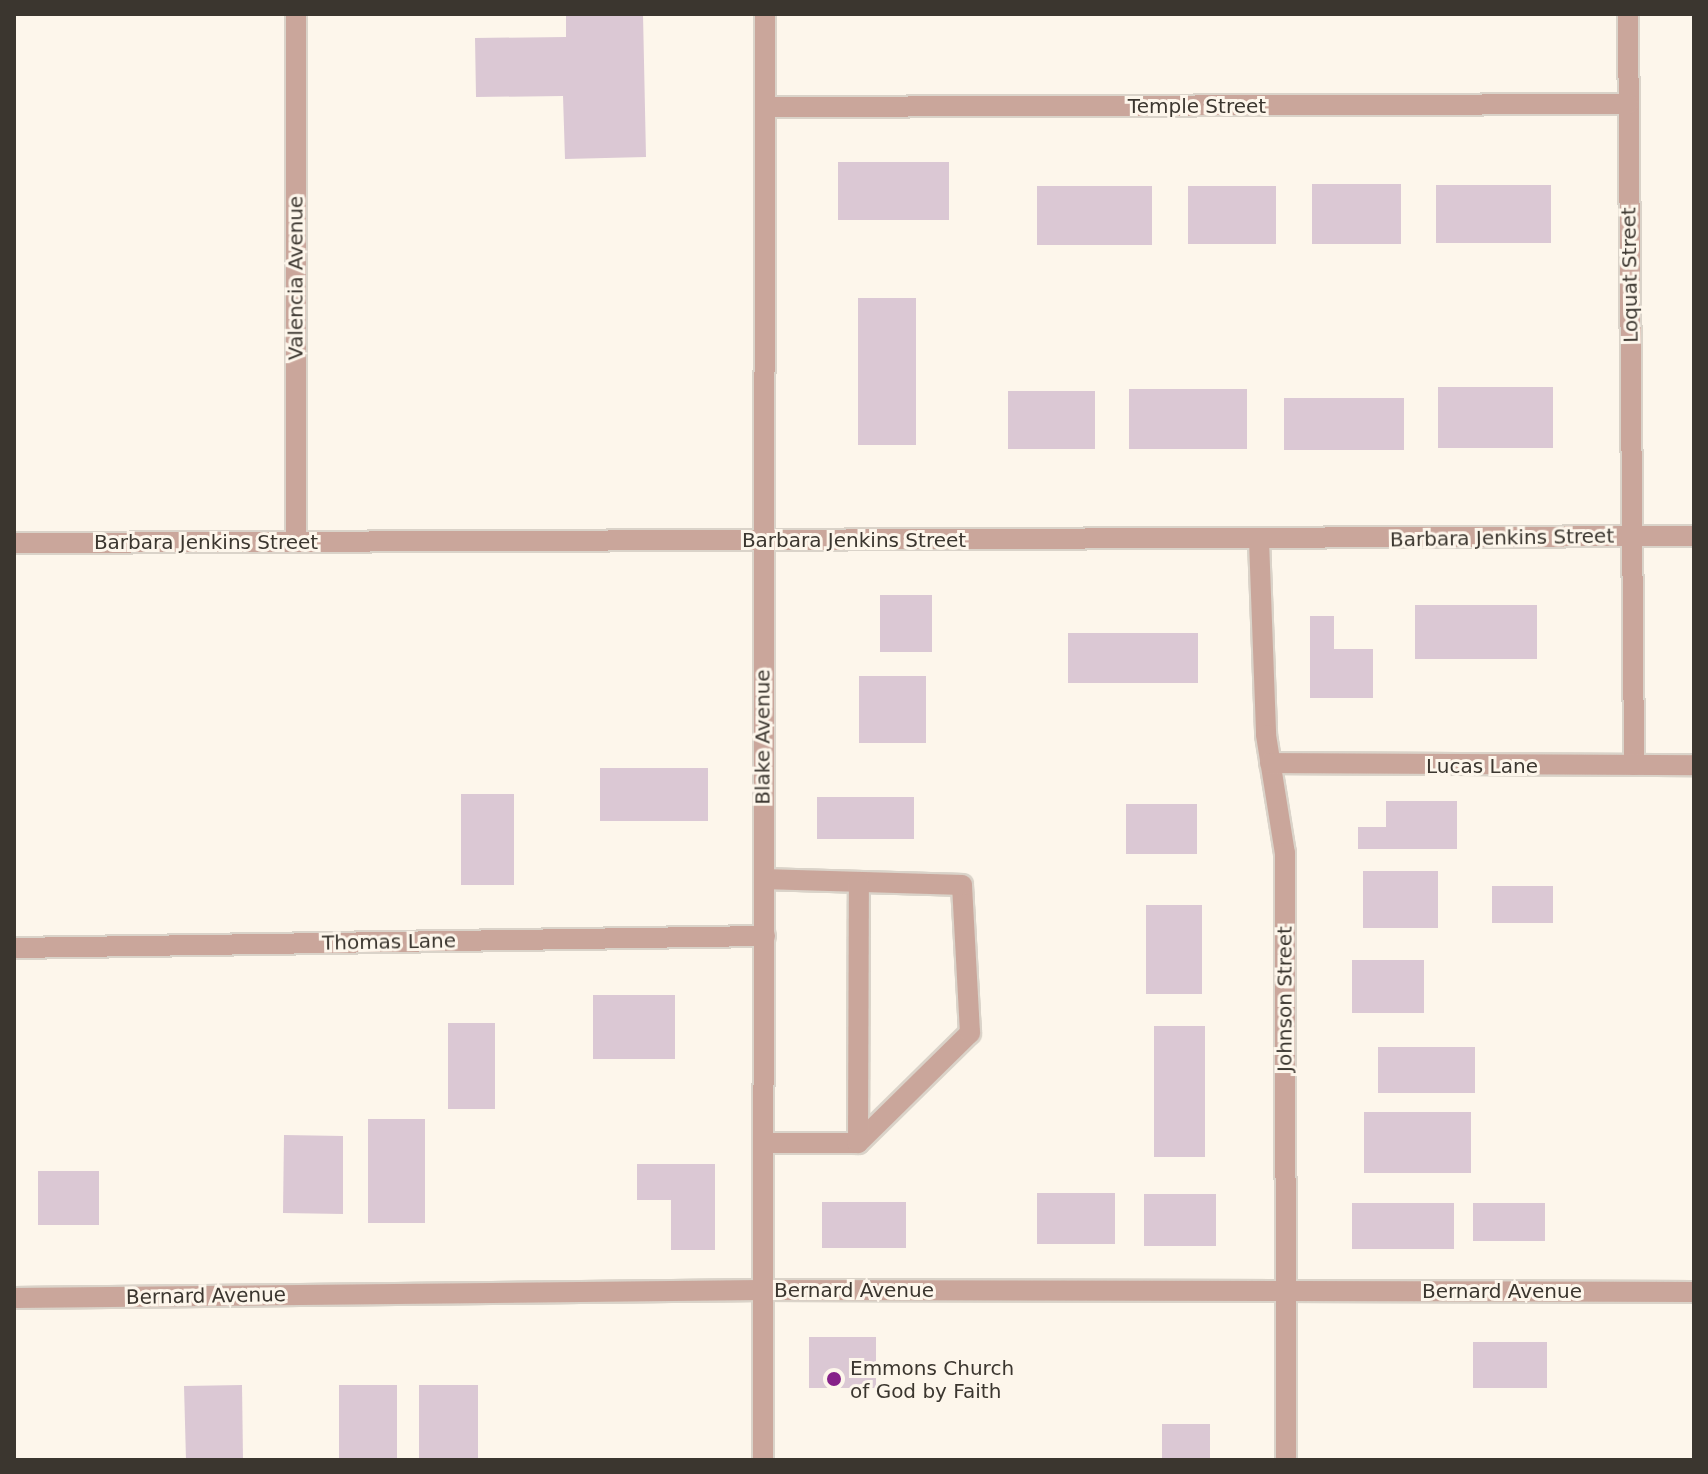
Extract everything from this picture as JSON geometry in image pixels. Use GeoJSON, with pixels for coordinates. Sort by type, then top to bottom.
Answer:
{"type":"FeatureCollection","features":[{"type":"Feature","properties":{"kind":"street","name":"Valencia Avenue"},"geometry":{"type":"LineString","coordinates":[[296,14],[296,541]]}},
{"type":"Feature","properties":{"kind":"street","name":"Blake Avenue"},"geometry":{"type":"LineString","coordinates":[[763,1460],[765,14]]}},
{"type":"Feature","properties":{"kind":"street","name":"Loquat Street"},"geometry":{"type":"LineString","coordinates":[[1628,14],[1634,765]]}},
{"type":"Feature","properties":{"kind":"street","name":"Temple Street"},"geometry":{"type":"LineString","coordinates":[[766,107],[1628,104]]}},
{"type":"Feature","properties":{"kind":"street","name":"Barbara Jenkins Street"},"geometry":{"type":"LineString","coordinates":[[14,543],[1694,536]]}},
{"type":"Feature","properties":{"kind":"street","name":"Johnson Street"},"geometry":{"type":"LineString","coordinates":[[1259,540],[1266,735],[1285,853],[1286,1460]]}},
{"type":"Feature","properties":{"kind":"street","name":"Lucas Lane"},"geometry":{"type":"LineString","coordinates":[[1270,763],[1694,765]]}},
{"type":"Feature","properties":{"kind":"street"},"geometry":{"type":"LineString","coordinates":[[763,1143],[858,1143],[970,1033],[962,885],[764,879]]}},
{"type":"Feature","properties":{"kind":"street"},"geometry":{"type":"LineString","coordinates":[[858,1143],[859,882]]}},
{"type":"Feature","properties":{"kind":"street","name":"Thomas Lane"},"geometry":{"type":"LineString","coordinates":[[14,948],[765,936]]}},
{"type":"Feature","properties":{"kind":"street","name":"Bernard Avenue"},"geometry":{"type":"LineString","coordinates":[[14,1298],[762,1290],[1694,1292]]}},
{"type":"Feature","properties":{"kind":"building"},"geometry":{"type":"Polygon","coordinates":[[[566,14],[643,14],[646,157],[565,159],[563,96],[476,97],[475,38],[566,37],[566,14]]]}},
{"type":"Feature","properties":{"kind":"building"},"geometry":{"type":"Polygon","coordinates":[[[838,162],[949,162],[949,220],[838,220],[838,162]]]}},
{"type":"Feature","properties":{"kind":"building"},"geometry":{"type":"Polygon","coordinates":[[[1312,184],[1401,184],[1401,244],[1312,244],[1312,184]]]}},
{"type":"Feature","properties":{"kind":"building"},"geometry":{"type":"Polygon","coordinates":[[[1436,185],[1551,185],[1551,243],[1436,243],[1436,185]]]}},
{"type":"Feature","properties":{"kind":"building"},"geometry":{"type":"Polygon","coordinates":[[[1037,186],[1152,186],[1152,245],[1037,245],[1037,186]]]}},
{"type":"Feature","properties":{"kind":"building"},"geometry":{"type":"Polygon","coordinates":[[[1188,186],[1276,186],[1276,244],[1188,244],[1188,186]]]}},
{"type":"Feature","properties":{"kind":"building"},"geometry":{"type":"Polygon","coordinates":[[[858,298],[916,298],[916,445],[858,445],[858,298]]]}},
{"type":"Feature","properties":{"kind":"building"},"geometry":{"type":"Polygon","coordinates":[[[1438,387],[1553,387],[1553,448],[1438,448],[1438,387]]]}},
{"type":"Feature","properties":{"kind":"building"},"geometry":{"type":"Polygon","coordinates":[[[1129,389],[1247,389],[1247,449],[1129,449],[1129,389]]]}},
{"type":"Feature","properties":{"kind":"building"},"geometry":{"type":"Polygon","coordinates":[[[1008,391],[1095,391],[1095,449],[1008,449],[1008,391]]]}},
{"type":"Feature","properties":{"kind":"building"},"geometry":{"type":"Polygon","coordinates":[[[1284,398],[1404,398],[1404,450],[1284,450],[1284,398]]]}},
{"type":"Feature","properties":{"kind":"building"},"geometry":{"type":"Polygon","coordinates":[[[880,595],[932,595],[932,652],[880,652],[880,595]]]}},
{"type":"Feature","properties":{"kind":"building"},"geometry":{"type":"Polygon","coordinates":[[[1415,605],[1537,605],[1537,659],[1415,659],[1415,605]]]}},
{"type":"Feature","properties":{"kind":"building"},"geometry":{"type":"Polygon","coordinates":[[[1310,616],[1334,616],[1334,649],[1373,649],[1373,698],[1310,698],[1310,616]]]}},
{"type":"Feature","properties":{"kind":"building"},"geometry":{"type":"Polygon","coordinates":[[[1068,633],[1198,633],[1198,683],[1068,683],[1068,633]]]}},
{"type":"Feature","properties":{"kind":"building"},"geometry":{"type":"Polygon","coordinates":[[[859,676],[926,676],[926,743],[859,743],[859,676]]]}},
{"type":"Feature","properties":{"kind":"building"},"geometry":{"type":"Polygon","coordinates":[[[600,768],[708,768],[708,821],[600,821],[600,768]]]}},
{"type":"Feature","properties":{"kind":"building"},"geometry":{"type":"Polygon","coordinates":[[[461,794],[514,794],[514,885],[461,885],[461,794]]]}},
{"type":"Feature","properties":{"kind":"building"},"geometry":{"type":"Polygon","coordinates":[[[817,797],[914,797],[914,839],[817,839],[817,797]]]}},
{"type":"Feature","properties":{"kind":"building"},"geometry":{"type":"Polygon","coordinates":[[[1386,801],[1457,801],[1457,849],[1358,849],[1358,827],[1386,827],[1386,801]]]}},
{"type":"Feature","properties":{"kind":"building"},"geometry":{"type":"Polygon","coordinates":[[[1126,804],[1197,804],[1197,854],[1126,854],[1126,804]]]}},
{"type":"Feature","properties":{"kind":"building"},"geometry":{"type":"Polygon","coordinates":[[[1363,871],[1438,871],[1438,928],[1363,928],[1363,871]]]}},
{"type":"Feature","properties":{"kind":"building"},"geometry":{"type":"Polygon","coordinates":[[[1492,886],[1553,886],[1553,923],[1492,923],[1492,886]]]}},
{"type":"Feature","properties":{"kind":"building"},"geometry":{"type":"Polygon","coordinates":[[[1146,905],[1202,905],[1202,994],[1146,994],[1146,905]]]}},
{"type":"Feature","properties":{"kind":"building"},"geometry":{"type":"Polygon","coordinates":[[[1352,960],[1424,960],[1424,1013],[1352,1013],[1352,960]]]}},
{"type":"Feature","properties":{"kind":"building"},"geometry":{"type":"Polygon","coordinates":[[[593,995],[675,995],[675,1059],[593,1059],[593,995]]]}},
{"type":"Feature","properties":{"kind":"building"},"geometry":{"type":"Polygon","coordinates":[[[448,1023],[495,1023],[495,1109],[448,1109],[448,1023]]]}},
{"type":"Feature","properties":{"kind":"building"},"geometry":{"type":"Polygon","coordinates":[[[1154,1026],[1205,1026],[1205,1157],[1154,1157],[1154,1026]]]}},
{"type":"Feature","properties":{"kind":"building"},"geometry":{"type":"Polygon","coordinates":[[[1378,1047],[1475,1047],[1475,1093],[1378,1093],[1378,1047]]]}},
{"type":"Feature","properties":{"kind":"building"},"geometry":{"type":"Polygon","coordinates":[[[1364,1112],[1471,1112],[1471,1173],[1364,1173],[1364,1112]]]}},
{"type":"Feature","properties":{"kind":"building"},"geometry":{"type":"Polygon","coordinates":[[[368,1119],[425,1119],[425,1223],[368,1223],[368,1119]]]}},
{"type":"Feature","properties":{"kind":"building"},"geometry":{"type":"Polygon","coordinates":[[[284,1135],[343,1136],[343,1214],[283,1213],[284,1135]]]}},
{"type":"Feature","properties":{"kind":"building"},"geometry":{"type":"Polygon","coordinates":[[[637,1164],[715,1164],[715,1250],[671,1250],[671,1200],[637,1200],[637,1164]]]}},
{"type":"Feature","properties":{"kind":"building"},"geometry":{"type":"Polygon","coordinates":[[[38,1171],[99,1171],[99,1225],[38,1225],[38,1171]]]}},
{"type":"Feature","properties":{"kind":"building"},"geometry":{"type":"Polygon","coordinates":[[[1037,1193],[1115,1193],[1115,1244],[1037,1244],[1037,1193]]]}},
{"type":"Feature","properties":{"kind":"building"},"geometry":{"type":"Polygon","coordinates":[[[1144,1194],[1216,1194],[1216,1246],[1144,1246],[1144,1194]]]}},
{"type":"Feature","properties":{"kind":"building"},"geometry":{"type":"Polygon","coordinates":[[[822,1202],[906,1202],[906,1248],[822,1248],[822,1202]]]}},
{"type":"Feature","properties":{"kind":"building"},"geometry":{"type":"Polygon","coordinates":[[[1352,1203],[1454,1203],[1454,1249],[1352,1249],[1352,1203]]]}},
{"type":"Feature","properties":{"kind":"building"},"geometry":{"type":"Polygon","coordinates":[[[1473,1203],[1545,1203],[1545,1241],[1473,1241],[1473,1203]]]}},
{"type":"Feature","properties":{"kind":"building"},"geometry":{"type":"Polygon","coordinates":[[[809,1337],[876,1337],[876,1388],[809,1388],[809,1337]]]}},
{"type":"Feature","properties":{"kind":"building"},"geometry":{"type":"Polygon","coordinates":[[[1473,1342],[1547,1342],[1547,1388],[1473,1388],[1473,1342]]]}},
{"type":"Feature","properties":{"kind":"building"},"geometry":{"type":"Polygon","coordinates":[[[242,1385],[243,1460],[186,1460],[184,1386],[242,1385]]]}},
{"type":"Feature","properties":{"kind":"building"},"geometry":{"type":"Polygon","coordinates":[[[339,1385],[397,1385],[397,1460],[339,1460],[339,1385]]]}},
{"type":"Feature","properties":{"kind":"building"},"geometry":{"type":"Polygon","coordinates":[[[419,1385],[478,1385],[478,1460],[419,1460],[419,1385]]]}},
{"type":"Feature","properties":{"kind":"building"},"geometry":{"type":"Polygon","coordinates":[[[1162,1424],[1210,1424],[1210,1460],[1162,1460],[1162,1424]]]}},
{"type":"Feature","properties":{"kind":"place","name":"Emmons Church of God by Faith"},"geometry":{"type":"Point","coordinates":[834,1379]}}]}
